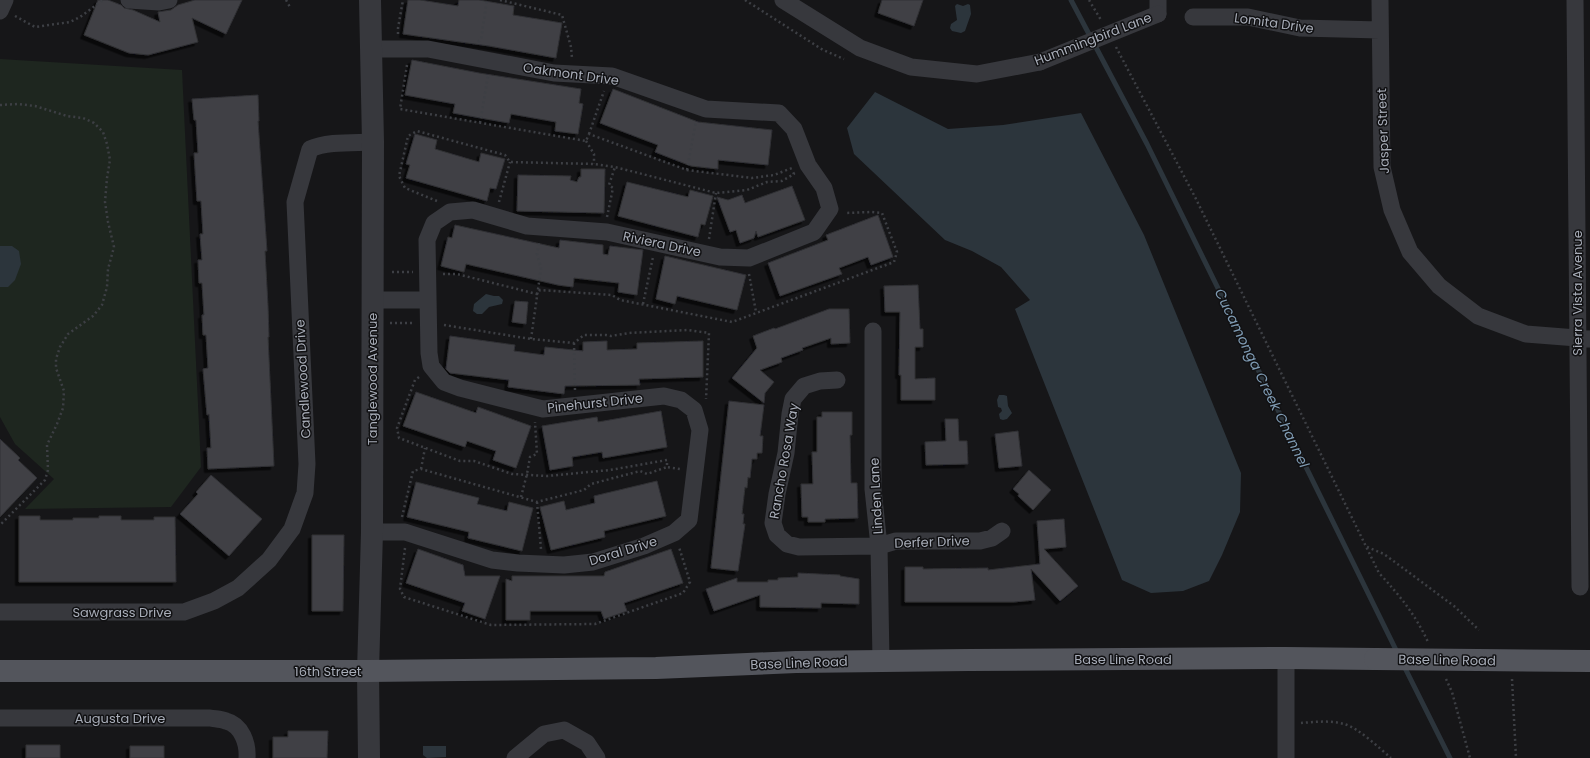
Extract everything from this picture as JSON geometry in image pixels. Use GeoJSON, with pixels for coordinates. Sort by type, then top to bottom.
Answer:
{"type":"FeatureCollection","features":[{"type":"Feature","properties":{"kind":"main road","name":"Base Line Road"},"geometry":{"type":"LineString","coordinates":[[656,668],[796,662],[881,661],[1286,658],[1590,661]]}},
{"type":"Feature","properties":{"kind":"main road","name":"16th Street"},"geometry":{"type":"LineString","coordinates":[[0,671],[368,671],[656,668]]}},
{"type":"Feature","properties":{"kind":"street"},"geometry":{"type":"LineString","coordinates":[[129,0],[159,2],[169,0]]}},
{"type":"Feature","properties":{"kind":"street","name":"Tanglewood Avenue"},"geometry":{"type":"LineString","coordinates":[[370,0],[373,142],[372,532],[368,671],[370,758]]}},
{"type":"Feature","properties":{"kind":"street","name":"Hummingbird Lane"},"geometry":{"type":"LineString","coordinates":[[783,0],[860,48],[911,67],[977,74],[1040,62],[1158,7]]}},
{"type":"Feature","properties":{"kind":"street","name":"Jasper Street"},"geometry":{"type":"LineString","coordinates":[[1380,0],[1382,167],[1392,210],[1410,252],[1439,286],[1478,316],[1526,334],[1584,339]]}},
{"type":"Feature","properties":{"kind":"street","name":"Sierra Vista Avenue"},"geometry":{"type":"LineString","coordinates":[[1575,0],[1584,339],[1580,587]]}},
{"type":"Feature","properties":{"kind":"street","name":"Lomita Drive"},"geometry":{"type":"LineString","coordinates":[[1193,16],[1248,16],[1300,28],[1380,30]]}},
{"type":"Feature","properties":{"kind":"street","name":"Oakmont Drive"},"geometry":{"type":"LineString","coordinates":[[372,49],[428,49],[554,73],[612,76],[706,108],[779,113],[794,129],[800,167]]}},
{"type":"Feature","properties":{"kind":"street","name":"Candlewood Drive"},"geometry":{"type":"LineString","coordinates":[[238,588],[268,560],[292,530],[305,493],[307,464],[295,202],[310,149],[342,143],[373,142]]}},
{"type":"Feature","properties":{"kind":"street"},"geometry":{"type":"LineString","coordinates":[[800,167],[824,188],[830,209]]}},
{"type":"Feature","properties":{"kind":"street","name":"Riviera Drive"},"geometry":{"type":"LineString","coordinates":[[428,272],[427,240],[434,223],[450,212],[473,210],[527,226],[607,232],[720,257],[749,258],[814,232],[830,209]]}},
{"type":"Feature","properties":{"kind":"street"},"geometry":{"type":"LineString","coordinates":[[428,272],[428,327],[431,366]]}},
{"type":"Feature","properties":{"kind":"street"},"geometry":{"type":"LineString","coordinates":[[372,300],[428,300]]}},
{"type":"Feature","properties":{"kind":"street","name":"Linden Lane"},"geometry":{"type":"LineString","coordinates":[[873,331],[873,489],[879,546],[881,661]]}},
{"type":"Feature","properties":{"kind":"street","name":"Pinehurst Drive"},"geometry":{"type":"LineString","coordinates":[[431,366],[444,382],[460,388],[543,409],[664,396],[681,400],[694,410]]}},
{"type":"Feature","properties":{"kind":"street","name":"Rancho Rosa Way"},"geometry":{"type":"LineString","coordinates":[[787,544],[777,535],[773,523],[777,494],[786,453],[793,399],[804,386],[820,381],[838,380]]}},
{"type":"Feature","properties":{"kind":"street","name":"Doral Drive"},"geometry":{"type":"LineString","coordinates":[[372,532],[405,532],[492,560],[540,564],[564,565],[593,562],[644,546],[674,533],[689,520],[700,430],[694,410]]}},
{"type":"Feature","properties":{"kind":"street","name":"Derfer Drive"},"geometry":{"type":"LineString","coordinates":[[787,544],[799,548],[879,546],[896,541],[980,541],[992,538],[1002,531]]}},
{"type":"Feature","properties":{"kind":"street","name":"Sawgrass Drive"},"geometry":{"type":"LineString","coordinates":[[0,612],[184,612],[214,601],[238,588]]}},
{"type":"Feature","properties":{"kind":"street"},"geometry":{"type":"LineString","coordinates":[[1286,658],[1286,758]]}},
{"type":"Feature","properties":{"kind":"street","name":"Augusta Drive"},"geometry":{"type":"LineString","coordinates":[[0,718],[210,718],[228,721],[238,728],[245,740],[247,758]]}},
{"type":"Feature","properties":{"kind":"street"},"geometry":{"type":"LineString","coordinates":[[515,758],[544,734],[564,730],[587,743],[597,758]]}},
{"type":"Feature","properties":{"kind":"path"},"geometry":{"type":"LineString","coordinates":[[2,6],[36,27],[70,22],[80,17],[103,0]]}},
{"type":"Feature","properties":{"kind":"path"},"geometry":{"type":"LineString","coordinates":[[286,0],[290,7]]}},
{"type":"Feature","properties":{"kind":"path"},"geometry":{"type":"LineString","coordinates":[[403,0],[398,28],[398,49],[408,60],[400,109],[586,141],[594,154],[594,164]]}},
{"type":"Feature","properties":{"kind":"path"},"geometry":{"type":"LineString","coordinates":[[480,123],[488,73],[476,58],[478,42],[482,38],[487,0]]}},
{"type":"Feature","properties":{"kind":"path"},"geometry":{"type":"LineString","coordinates":[[500,0],[562,16],[571,47],[572,74]]}},
{"type":"Feature","properties":{"kind":"path"},"geometry":{"type":"LineString","coordinates":[[1089,0],[1101,21]]}},
{"type":"Feature","properties":{"kind":"path"},"geometry":{"type":"LineString","coordinates":[[1113,41],[1195,197],[1379,574],[1396,592],[1418,621],[1428,642]]}},
{"type":"Feature","properties":{"kind":"path"},"geometry":{"type":"LineString","coordinates":[[586,141],[606,86],[612,76]]}},
{"type":"Feature","properties":{"kind":"path"},"geometry":{"type":"LineString","coordinates":[[0,105],[18,104],[35,106],[67,116],[83,118],[94,123],[102,132],[107,144],[110,160],[105,202],[114,247],[108,269],[107,287],[102,305],[93,316],[68,334],[60,347],[56,359],[56,368],[64,391],[63,408],[47,445],[48,470],[45,480],[0,525]]}},
{"type":"Feature","properties":{"kind":"path"},"geometry":{"type":"LineString","coordinates":[[687,170],[697,119],[706,108]]}},
{"type":"Feature","properties":{"kind":"path"},"geometry":{"type":"LineString","coordinates":[[450,212],[437,201],[405,188],[399,176],[408,136],[417,130],[505,155],[510,162],[496,217]]}},
{"type":"Feature","properties":{"kind":"path"},"geometry":{"type":"LineString","coordinates":[[589,134],[687,170],[752,178],[800,167]]}},
{"type":"Feature","properties":{"kind":"path"},"geometry":{"type":"LineString","coordinates":[[510,162],[594,164],[615,167],[716,193],[747,190],[767,182],[782,181],[794,174],[800,167]]}},
{"type":"Feature","properties":{"kind":"path"},"geometry":{"type":"LineString","coordinates":[[607,232],[607,218],[613,188],[609,185],[615,167]]}},
{"type":"Feature","properties":{"kind":"path"},"geometry":{"type":"LineString","coordinates":[[704,254],[713,221],[711,218],[716,193]]}},
{"type":"Feature","properties":{"kind":"path"},"geometry":{"type":"LineString","coordinates":[[537,294],[540,290],[612,295],[620,300],[732,322],[894,262],[897,252],[882,213],[838,213],[830,209]]}},
{"type":"Feature","properties":{"kind":"path"},"geometry":{"type":"LineString","coordinates":[[527,226],[540,240],[538,254],[541,268],[531,339]]}},
{"type":"Feature","properties":{"kind":"path"},"geometry":{"type":"LineString","coordinates":[[643,304],[656,243]]}},
{"type":"Feature","properties":{"kind":"path"},"geometry":{"type":"LineString","coordinates":[[749,258],[749,273],[756,312]]}},
{"type":"Feature","properties":{"kind":"path"},"geometry":{"type":"LineString","coordinates":[[390,272],[457,274],[537,294]]}},
{"type":"Feature","properties":{"kind":"path"},"geometry":{"type":"LineString","coordinates":[[389,323],[412,323],[428,327],[438,325],[531,339],[574,343],[584,335],[611,336],[629,333],[688,330],[709,333],[705,403],[700,403],[694,410]]}},
{"type":"Feature","properties":{"kind":"path"},"geometry":{"type":"LineString","coordinates":[[574,343],[575,406]]}},
{"type":"Feature","properties":{"kind":"path"},"geometry":{"type":"LineString","coordinates":[[431,366],[415,380],[398,428],[399,438],[460,461],[474,461],[512,474],[547,476],[610,470],[667,460],[667,467],[695,470]]}},
{"type":"Feature","properties":{"kind":"path"},"geometry":{"type":"LineString","coordinates":[[521,497],[530,457],[537,454],[535,420],[543,409]]}},
{"type":"Feature","properties":{"kind":"path"},"geometry":{"type":"LineString","coordinates":[[421,469],[425,448]]}},
{"type":"Feature","properties":{"kind":"path"},"geometry":{"type":"LineString","coordinates":[[537,502],[541,551],[540,564]]}},
{"type":"Feature","properties":{"kind":"path"},"geometry":{"type":"LineString","coordinates":[[1367,547],[1384,554],[1454,606],[1479,630]]}},
{"type":"Feature","properties":{"kind":"path"},"geometry":{"type":"LineString","coordinates":[[1510,660],[1516,758]]}},
{"type":"Feature","properties":{"kind":"path"},"geometry":{"type":"LineString","coordinates":[[1445,678],[1452,692],[1470,758]]}},
{"type":"Feature","properties":{"kind":"path"},"geometry":{"type":"LineString","coordinates":[[1286,723],[1333,722],[1345,724],[1358,731],[1391,758]]}},
{"type":"Feature","properties":{"kind":"shaded area"},"geometry":{"type":"Polygon","coordinates":[[[957,4],[963,6],[968,4],[970,5],[971,14],[965,31],[961,33],[952,31],[950,28],[951,24],[957,20],[955,6],[957,4]]]}},
{"type":"Feature","properties":{"kind":"shaded area"},"geometry":{"type":"Polygon","coordinates":[[[0,59],[182,70],[201,467],[171,507],[25,509],[54,479],[15,444],[0,417],[0,59]]]}},
{"type":"Feature","properties":{"kind":"shaded area"},"geometry":{"type":"Polygon","coordinates":[[[875,92],[948,129],[1003,125],[1081,113],[1144,235],[1241,473],[1240,512],[1222,555],[1209,581],[1183,591],[1151,593],[1122,580],[1015,309],[1030,300],[1001,267],[972,251],[945,240],[854,154],[847,128],[875,92]]]}},
{"type":"Feature","properties":{"kind":"shaded area"},"geometry":{"type":"Polygon","coordinates":[[[0,246],[12,246],[19,251],[21,264],[15,280],[8,287],[0,287],[0,246]]]}},
{"type":"Feature","properties":{"kind":"shaded area"},"geometry":{"type":"Polygon","coordinates":[[[486,294],[499,296],[503,300],[502,304],[489,307],[482,314],[477,314],[473,311],[474,304],[486,294]]]}},
{"type":"Feature","properties":{"kind":"shaded area"},"geometry":{"type":"Polygon","coordinates":[[[999,395],[1007,396],[1008,406],[1012,413],[1007,419],[1003,420],[1000,419],[999,414],[1002,411],[1001,408],[998,407],[997,400],[999,395]]]}},
{"type":"Feature","properties":{"kind":"shaded area"},"geometry":{"type":"Polygon","coordinates":[[[423,746],[446,746],[446,757],[427,758],[423,755],[423,746]]]}},
{"type":"Feature","properties":{"kind":"building"},"geometry":{"type":"Polygon","coordinates":[[[98,0],[108,0],[160,22],[158,12],[171,10],[178,5],[195,0],[242,0],[226,34],[192,18],[198,42],[148,55],[129,53],[84,35],[98,0]]]}},
{"type":"Feature","properties":{"kind":"building"},"geometry":{"type":"Polygon","coordinates":[[[408,0],[420,0],[458,6],[459,0],[479,0],[514,6],[513,15],[562,23],[556,58],[489,46],[403,34],[408,0]]]}},
{"type":"Feature","properties":{"kind":"building"},"geometry":{"type":"Polygon","coordinates":[[[882,0],[923,0],[914,26],[878,13],[882,0]]]}},
{"type":"Feature","properties":{"kind":"building"},"geometry":{"type":"Polygon","coordinates":[[[412,60],[479,73],[581,89],[579,103],[583,104],[578,134],[555,131],[556,122],[511,114],[509,123],[453,113],[455,104],[405,95],[412,60]]]}},
{"type":"Feature","properties":{"kind":"building"},"geometry":{"type":"Polygon","coordinates":[[[613,89],[698,122],[772,130],[768,165],[718,160],[718,169],[691,166],[655,152],[658,145],[600,123],[613,89]]]}},
{"type":"Feature","properties":{"kind":"building"},"geometry":{"type":"Polygon","coordinates":[[[258,95],[258,121],[267,251],[265,251],[274,466],[208,469],[207,448],[211,448],[209,414],[207,415],[203,369],[208,368],[206,335],[203,335],[202,315],[204,315],[202,283],[199,283],[198,260],[202,260],[200,234],[203,234],[201,201],[197,201],[194,153],[198,153],[196,120],[194,120],[192,99],[258,95]]]}},
{"type":"Feature","properties":{"kind":"building"},"geometry":{"type":"Polygon","coordinates":[[[415,134],[437,140],[435,149],[479,162],[481,153],[505,159],[496,189],[490,188],[487,201],[406,178],[410,165],[406,164],[415,134]]]}},
{"type":"Feature","properties":{"kind":"building"},"geometry":{"type":"Polygon","coordinates":[[[581,169],[605,169],[604,213],[517,211],[518,175],[571,176],[570,180],[577,182],[579,177],[581,177],[581,169]]]}},
{"type":"Feature","properties":{"kind":"building"},"geometry":{"type":"Polygon","coordinates":[[[627,182],[688,197],[690,190],[713,196],[705,225],[701,224],[698,237],[618,216],[627,182]]]}},
{"type":"Feature","properties":{"kind":"building"},"geometry":{"type":"Polygon","coordinates":[[[792,186],[805,220],[758,237],[756,231],[754,238],[740,243],[736,230],[730,232],[717,197],[728,200],[742,195],[745,203],[792,186]]]}},
{"type":"Feature","properties":{"kind":"building"},"geometry":{"type":"Polygon","coordinates":[[[878,215],[893,257],[871,265],[868,257],[839,268],[842,274],[780,296],[768,263],[828,240],[826,235],[878,215]]]}},
{"type":"Feature","properties":{"kind":"building"},"geometry":{"type":"Polygon","coordinates":[[[455,225],[559,248],[560,240],[603,245],[603,254],[608,255],[610,246],[643,250],[637,295],[618,292],[619,283],[574,278],[573,287],[466,264],[464,272],[441,266],[448,237],[452,238],[455,225]]]}},
{"type":"Feature","properties":{"kind":"building"},"geometry":{"type":"Polygon","coordinates":[[[665,256],[746,275],[737,310],[677,296],[675,304],[656,299],[665,256]]]}},
{"type":"Feature","properties":{"kind":"building"},"geometry":{"type":"Polygon","coordinates":[[[918,285],[920,329],[923,329],[923,347],[915,347],[915,379],[935,378],[935,400],[901,400],[901,375],[899,375],[900,312],[885,312],[884,286],[918,285]]]}},
{"type":"Feature","properties":{"kind":"building"},"geometry":{"type":"Polygon","coordinates":[[[515,301],[528,302],[526,324],[512,322],[515,301]]]}},
{"type":"Feature","properties":{"kind":"building"},"geometry":{"type":"Polygon","coordinates":[[[829,309],[849,309],[850,343],[831,344],[831,338],[802,348],[803,350],[781,358],[782,362],[760,370],[774,382],[765,393],[764,403],[732,378],[757,348],[753,336],[829,309]]]}},
{"type":"Feature","properties":{"kind":"building"},"geometry":{"type":"Polygon","coordinates":[[[450,336],[515,345],[514,351],[544,355],[545,347],[583,351],[583,342],[607,341],[607,350],[637,349],[637,343],[703,341],[703,377],[639,379],[640,385],[565,386],[564,394],[508,387],[509,380],[450,373],[446,369],[450,336]]]}},
{"type":"Feature","properties":{"kind":"building"},"geometry":{"type":"Polygon","coordinates":[[[416,392],[476,413],[478,407],[531,426],[516,468],[493,460],[496,451],[467,441],[465,447],[403,426],[416,392]]]}},
{"type":"Feature","properties":{"kind":"building"},"geometry":{"type":"Polygon","coordinates":[[[729,401],[764,405],[760,436],[763,436],[762,453],[757,453],[757,459],[752,459],[750,478],[748,477],[747,488],[745,487],[742,514],[744,514],[743,524],[745,524],[738,571],[711,568],[729,401]]]}},
{"type":"Feature","properties":{"kind":"building"},"geometry":{"type":"Polygon","coordinates":[[[661,411],[667,447],[603,458],[602,452],[572,457],[573,466],[550,470],[542,426],[597,417],[598,422],[661,411]]]}},
{"type":"Feature","properties":{"kind":"building"},"geometry":{"type":"Polygon","coordinates":[[[822,412],[852,412],[852,435],[850,435],[851,483],[857,483],[858,518],[825,519],[825,522],[808,522],[808,517],[802,517],[801,484],[813,484],[812,452],[817,452],[817,417],[822,417],[822,412]]]}},
{"type":"Feature","properties":{"kind":"building"},"geometry":{"type":"Polygon","coordinates":[[[945,419],[958,419],[959,441],[967,441],[968,464],[926,465],[925,442],[946,441],[945,419]]]}},
{"type":"Feature","properties":{"kind":"building"},"geometry":{"type":"Polygon","coordinates":[[[1018,431],[1022,466],[999,468],[995,434],[1018,431]]]}},
{"type":"Feature","properties":{"kind":"building"},"geometry":{"type":"Polygon","coordinates":[[[0,439],[20,458],[18,460],[37,478],[0,517],[0,439]]]}},
{"type":"Feature","properties":{"kind":"building"},"geometry":{"type":"Polygon","coordinates":[[[1029,470],[1051,490],[1033,510],[1018,496],[1019,494],[1013,489],[1029,470]]]}},
{"type":"Feature","properties":{"kind":"building"},"geometry":{"type":"Polygon","coordinates":[[[211,475],[262,519],[229,556],[180,514],[198,494],[196,492],[211,475]]]}},
{"type":"Feature","properties":{"kind":"building"},"geometry":{"type":"Polygon","coordinates":[[[657,481],[666,516],[604,531],[605,537],[551,550],[540,507],[564,501],[566,510],[595,503],[594,496],[657,481]]]}},
{"type":"Feature","properties":{"kind":"building"},"geometry":{"type":"Polygon","coordinates":[[[416,482],[479,498],[477,504],[507,511],[509,502],[533,508],[522,551],[468,538],[469,532],[407,517],[416,482]]]}},
{"type":"Feature","properties":{"kind":"building"},"geometry":{"type":"Polygon","coordinates":[[[19,516],[40,516],[40,520],[73,520],[73,518],[99,518],[99,516],[121,516],[121,520],[154,520],[154,517],[175,517],[176,582],[19,582],[19,516]]]}},
{"type":"Feature","properties":{"kind":"building"},"geometry":{"type":"Polygon","coordinates":[[[1064,519],[1066,547],[1044,549],[1078,586],[1060,601],[1031,569],[1035,600],[1014,602],[905,602],[905,567],[923,567],[923,569],[988,568],[988,570],[1040,564],[1037,521],[1064,519]]]}},
{"type":"Feature","properties":{"kind":"building"},"geometry":{"type":"Polygon","coordinates":[[[312,535],[344,535],[343,611],[312,611],[312,535]]]}},
{"type":"Feature","properties":{"kind":"building"},"geometry":{"type":"Polygon","coordinates":[[[418,549],[463,565],[465,576],[500,576],[485,619],[462,611],[465,603],[406,583],[418,549]]]}},
{"type":"Feature","properties":{"kind":"building"},"geometry":{"type":"Polygon","coordinates":[[[671,549],[683,583],[624,603],[627,611],[604,619],[601,611],[530,611],[530,620],[506,620],[506,579],[512,581],[512,576],[604,576],[605,572],[671,549]]]}},
{"type":"Feature","properties":{"kind":"building"},"geometry":{"type":"Polygon","coordinates":[[[798,573],[840,575],[859,579],[859,604],[821,603],[821,608],[760,607],[760,595],[714,611],[706,589],[737,578],[737,582],[768,582],[768,580],[778,580],[778,578],[798,577],[798,573]]]}},
{"type":"Feature","properties":{"kind":"building"},"geometry":{"type":"Polygon","coordinates":[[[288,731],[328,731],[327,758],[273,758],[273,737],[288,737],[288,731]]]}},
{"type":"Feature","properties":{"kind":"building"},"geometry":{"type":"Polygon","coordinates":[[[26,745],[60,745],[60,758],[26,758],[26,745]]]}},
{"type":"Feature","properties":{"kind":"building"},"geometry":{"type":"Polygon","coordinates":[[[130,746],[164,746],[164,758],[130,758],[130,746]]]}},
{"type":"Feature","properties":{"kind":"waterway","name":"Cucamonga Creek Channel"},"geometry":{"type":"LineString","coordinates":[[1071,0],[1147,144],[1398,654]]}},
{"type":"Feature","properties":{"kind":"waterway","name":"Cucamonga Creek Channel"},"geometry":{"type":"LineString","coordinates":[[1403,664],[1450,758]]}}]}
